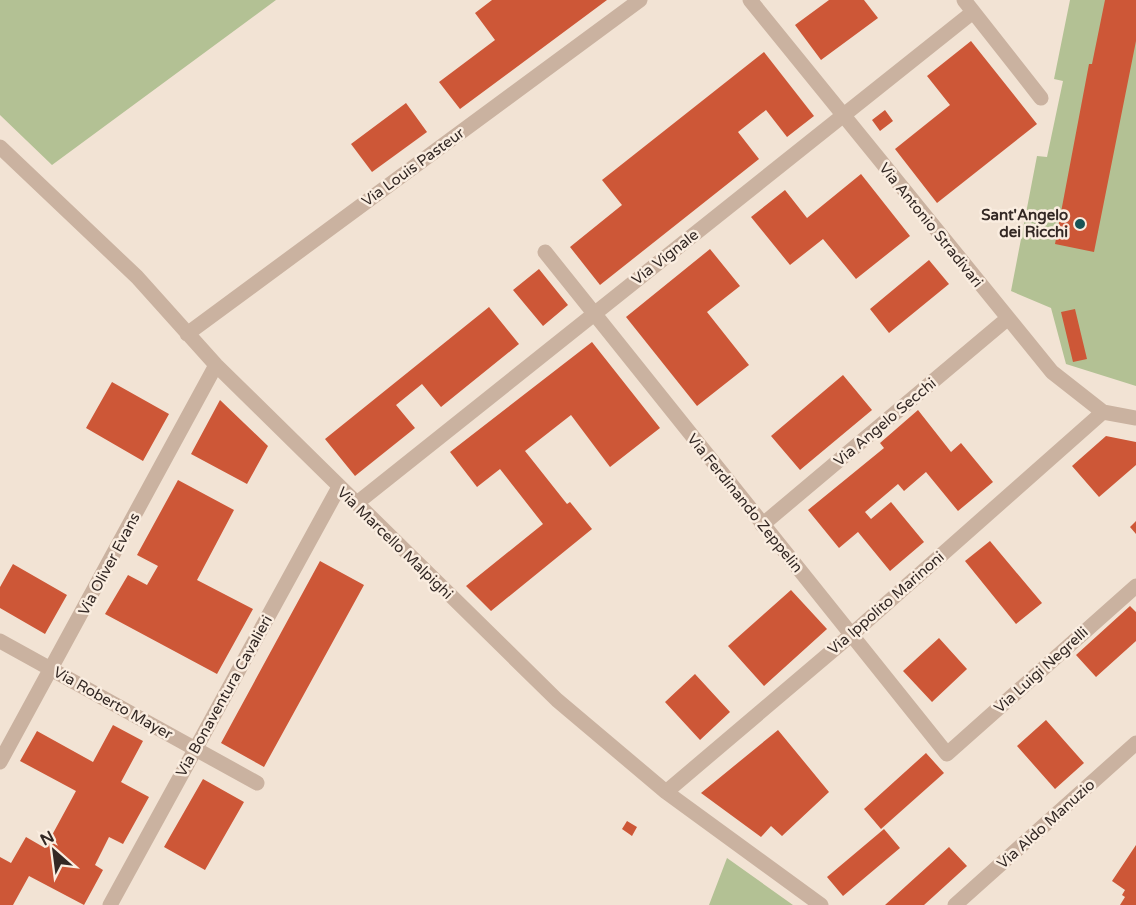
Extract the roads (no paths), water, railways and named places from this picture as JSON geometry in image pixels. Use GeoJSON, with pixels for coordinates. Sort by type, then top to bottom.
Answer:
{"type":"FeatureCollection","features":[{"type":"Feature","properties":{"kind":"street","name":"Via Louis Pasteur"},"geometry":{"type":"LineString","coordinates":[[187,334],[640,0]]}},
{"type":"Feature","properties":{"kind":"street","name":"Via Antonio Stradivari"},"geometry":{"type":"LineString","coordinates":[[750,0],[1052,372],[1103,412],[1136,418]]}},
{"type":"Feature","properties":{"kind":"street","name":"Via Vignale"},"geometry":{"type":"LineString","coordinates":[[357,503],[843,116],[968,6]]}},
{"type":"Feature","properties":{"kind":"street"},"geometry":{"type":"LineString","coordinates":[[968,6],[1041,98]]}},
{"type":"Feature","properties":{"kind":"street","name":"Via Marcello Malpighi"},"geometry":{"type":"LineString","coordinates":[[0,147],[137,277],[216,365],[557,700],[666,792],[820,905]]}},
{"type":"Feature","properties":{"kind":"street","name":"Via Ferdinando Zeppelin"},"geometry":{"type":"LineString","coordinates":[[545,252],[947,754]]}},
{"type":"Feature","properties":{"kind":"street","name":"Via Angelo Secchi"},"geometry":{"type":"LineString","coordinates":[[762,525],[1007,319]]}},
{"type":"Feature","properties":{"kind":"street","name":"Via Oliver Evans"},"geometry":{"type":"LineString","coordinates":[[0,762],[216,365]]}},
{"type":"Feature","properties":{"kind":"street","name":"Via Ippolito Marinoni"},"geometry":{"type":"LineString","coordinates":[[666,792],[851,634],[1103,412]]}},
{"type":"Feature","properties":{"kind":"street","name":"Via Bonaventura Cavalieri"},"geometry":{"type":"LineString","coordinates":[[110,905],[194,748],[339,488]]}},
{"type":"Feature","properties":{"kind":"street","name":"Via Luigi Negrelli"},"geometry":{"type":"LineString","coordinates":[[947,754],[1136,586]]}},
{"type":"Feature","properties":{"kind":"street","name":"Via Roberto Mayer"},"geometry":{"type":"LineString","coordinates":[[0,641],[258,783]]}},
{"type":"Feature","properties":{"kind":"street","name":"Via Aldo Manuzio"},"geometry":{"type":"LineString","coordinates":[[955,905],[1136,744]]}},
{"type":"Feature","properties":{"kind":"place","name":"Sant'Angelo dei Ricchi"},"geometry":{"type":"Point","coordinates":[1080,224]}}]}
